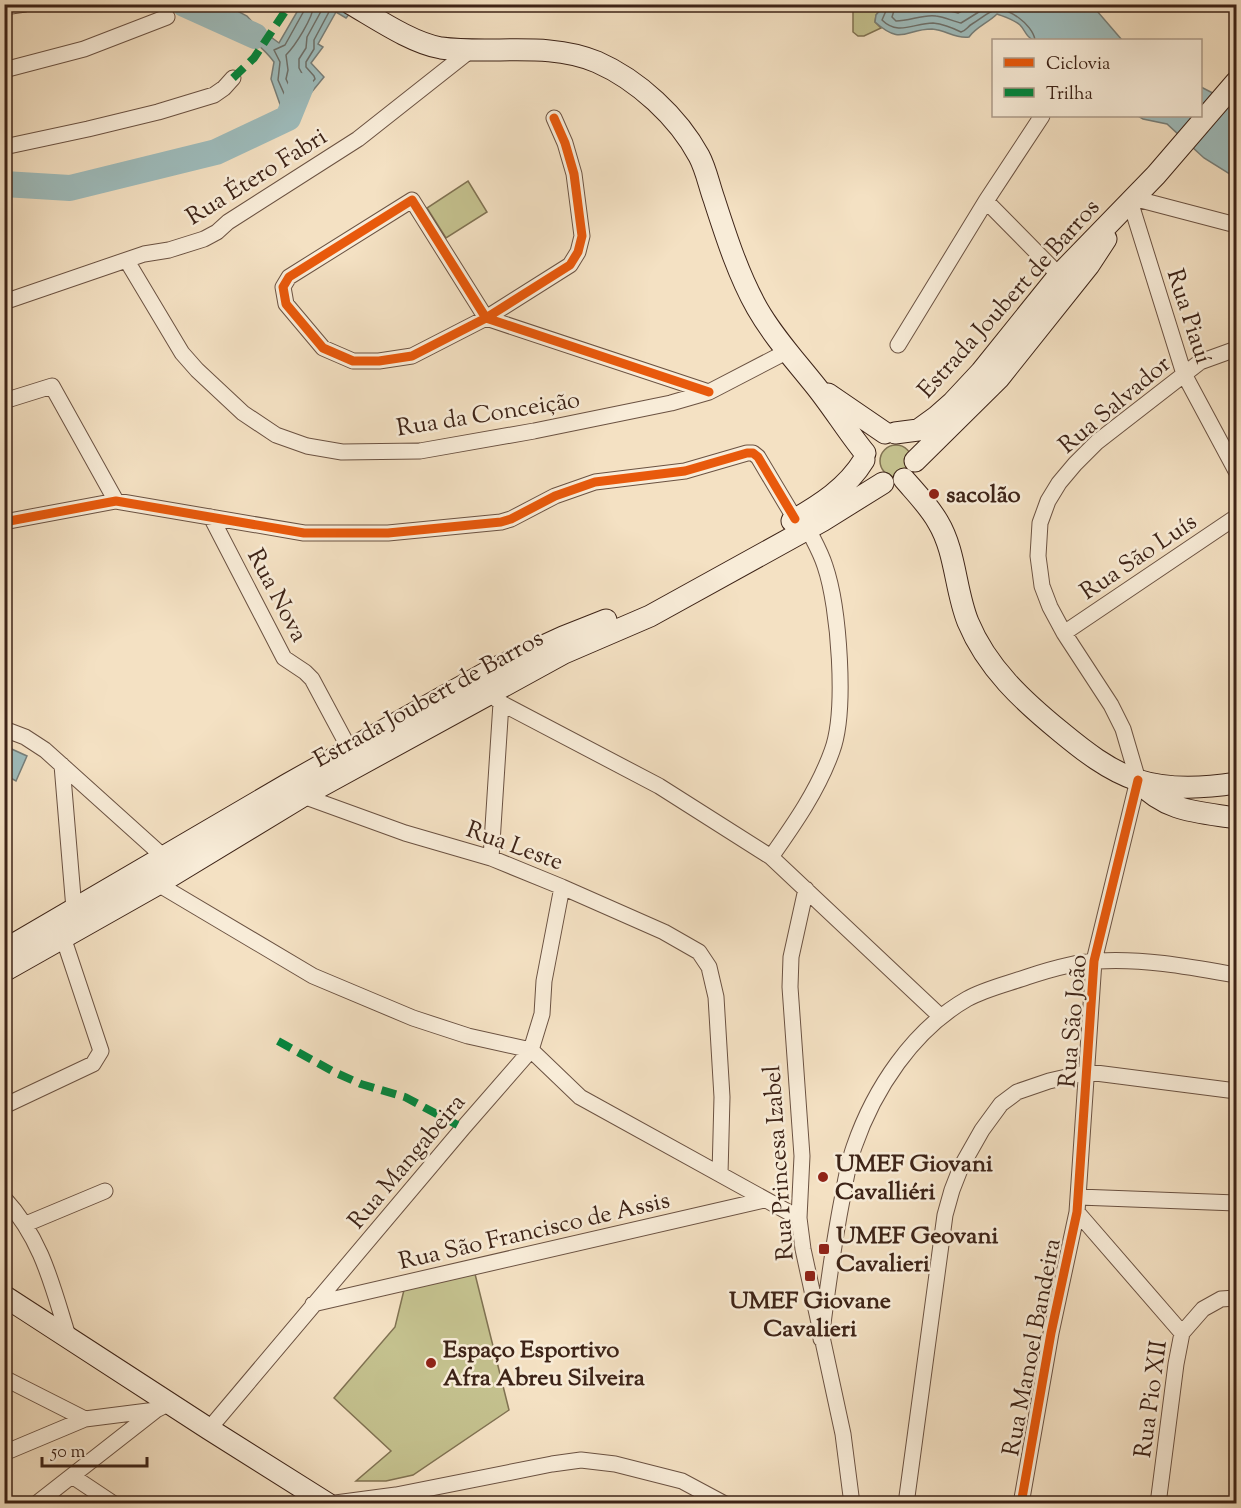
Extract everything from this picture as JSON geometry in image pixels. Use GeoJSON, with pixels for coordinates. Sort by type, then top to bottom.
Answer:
{"type":"FeatureCollection","features":[{"type":"Feature","properties":{"kind":"main road"},"geometry":{"type":"LineString","coordinates":[[356,7],[414,39],[438,47],[571,52],[598,62],[641,89],[666,112],[699,156],[741,276],[757,308],[786,352],[815,385],[864,457],[867,470],[874,478],[894,481],[924,502],[939,524],[950,553],[968,621],[992,665],[1013,691],[1084,751],[1108,768],[1138,780],[1163,785],[1236,783]]}},
{"type":"Feature","properties":{"kind":"main road","name":"Estrada Joubert de Barros"},"geometry":{"type":"LineString","coordinates":[[890,433],[918,429],[953,402],[1006,342],[1059,275],[1156,175],[1236,82]]}},
{"type":"Feature","properties":{"kind":"main road","name":"Estrada Joubert de Barros"},"geometry":{"type":"LineString","coordinates":[[915,460],[999,378],[1089,265],[1129,202]]}},
{"type":"Feature","properties":{"kind":"main road"},"geometry":{"type":"LineString","coordinates":[[815,385],[890,433],[904,437],[911,444],[915,453],[914,468],[894,481]]}},
{"type":"Feature","properties":{"kind":"main road"},"geometry":{"type":"LineString","coordinates":[[864,457],[868,444],[876,437],[890,433]]}},
{"type":"Feature","properties":{"kind":"main road","name":"Estrada Joubert de Barros"},"geometry":{"type":"LineString","coordinates":[[4,971],[158,884],[303,796],[495,698],[564,653],[650,616],[801,524],[816,507],[847,483],[864,457]]}},
{"type":"Feature","properties":{"kind":"main road","name":"Estrada Joubert de Barros"},"geometry":{"type":"LineString","coordinates":[[4,950],[165,858],[288,784],[491,670],[664,594],[801,524],[894,481]]}},
{"type":"Feature","properties":{"kind":"main road"},"geometry":{"type":"LineString","coordinates":[[1138,780],[1151,795],[1181,809],[1236,818]]}},
{"type":"Feature","properties":{"kind":"main road"},"geometry":{"type":"LineString","coordinates":[[4,1296],[68,1336],[163,1407],[209,1430],[328,1503]]}},
{"type":"Feature","properties":{"kind":"street"},"geometry":{"type":"LineString","coordinates":[[4,7],[25,4]]}},
{"type":"Feature","properties":{"kind":"street"},"geometry":{"type":"LineString","coordinates":[[4,70],[84,49],[167,17]]}},
{"type":"Feature","properties":{"kind":"street","name":"Rua Étero Fabri"},"geometry":{"type":"LineString","coordinates":[[4,302],[144,254],[169,250],[204,239],[217,232],[228,222],[358,139],[472,49]]}},
{"type":"Feature","properties":{"kind":"street"},"geometry":{"type":"LineString","coordinates":[[4,147],[170,108],[214,94],[224,88],[233,78]]}},
{"type":"Feature","properties":{"kind":"street"},"geometry":{"type":"LineString","coordinates":[[898,345],[1041,117]]}},
{"type":"Feature","properties":{"kind":"street"},"geometry":{"type":"LineString","coordinates":[[554,118],[565,143],[574,174],[582,236],[578,252],[570,265],[486,318],[412,356],[380,361],[353,361],[323,348],[286,304],[284,287],[289,277],[412,200],[486,318],[709,392]]}},
{"type":"Feature","properties":{"kind":"street"},"geometry":{"type":"LineString","coordinates":[[987,201],[1059,275]]}},
{"type":"Feature","properties":{"kind":"street"},"geometry":{"type":"LineString","coordinates":[[1129,202],[1236,225]]}},
{"type":"Feature","properties":{"kind":"street","name":"Rua Piauí"},"geometry":{"type":"LineString","coordinates":[[1129,202],[1184,374],[1236,471]]}},
{"type":"Feature","properties":{"kind":"street","name":"Rua da Conceição"},"geometry":{"type":"LineString","coordinates":[[127,261],[182,353],[196,370],[243,413],[276,435],[307,446],[342,452],[420,451],[545,429],[671,403],[709,392],[786,352]]}},
{"type":"Feature","properties":{"kind":"street","name":"Rua Salvador"},"geometry":{"type":"LineString","coordinates":[[1138,780],[1123,729],[1111,705],[1064,633],[1050,607],[1042,586],[1038,556],[1040,523],[1048,501],[1070,470],[1097,442],[1200,362],[1236,349]]}},
{"type":"Feature","properties":{"kind":"street"},"geometry":{"type":"LineString","coordinates":[[4,401],[52,386],[116,501]]}},
{"type":"Feature","properties":{"kind":"street"},"geometry":{"type":"LineString","coordinates":[[4,522],[116,501],[304,533],[388,533],[466,526],[511,519],[555,496],[596,482],[685,471],[753,453],[758,457],[825,565],[836,613],[840,706],[833,748],[814,794],[771,857]]}},
{"type":"Feature","properties":{"kind":"street","name":"Rua Nova"},"geometry":{"type":"LineString","coordinates":[[211,517],[284,658],[305,672],[312,680],[350,750]]}},
{"type":"Feature","properties":{"kind":"street","name":"Rua São Luís"},"geometry":{"type":"LineString","coordinates":[[1064,633],[1236,517]]}},
{"type":"Feature","properties":{"kind":"street"},"geometry":{"type":"LineString","coordinates":[[491,858],[495,698],[659,786],[771,857],[940,1016]]}},
{"type":"Feature","properties":{"kind":"street"},"geometry":{"type":"LineString","coordinates":[[4,729],[25,737],[45,750],[165,858]]}},
{"type":"Feature","properties":{"kind":"street"},"geometry":{"type":"LineString","coordinates":[[62,765],[74,909]]}},
{"type":"Feature","properties":{"kind":"street","name":"Rua São João"},"geometry":{"type":"LineString","coordinates":[[1078,1204],[1081,1124],[1088,1072],[1094,961],[1138,780]]}},
{"type":"Feature","properties":{"kind":"street","name":"Rua Leste"},"geometry":{"type":"LineString","coordinates":[[303,796],[405,833],[491,858],[682,941],[702,956],[709,967],[716,997],[722,1096],[720,1174]]}},
{"type":"Feature","properties":{"kind":"street"},"geometry":{"type":"LineString","coordinates":[[158,884],[312,975],[413,1018],[468,1036],[531,1050],[580,1097],[799,1218]]}},
{"type":"Feature","properties":{"kind":"street","name":"Rua Mangabeira"},"geometry":{"type":"LineString","coordinates":[[209,1430],[531,1050],[542,1014],[544,981],[562,887]]}},
{"type":"Feature","properties":{"kind":"street","name":"Rua Princesa Izabel"},"geometry":{"type":"LineString","coordinates":[[806,889],[791,957],[790,987],[802,1156],[799,1218],[803,1249],[843,1434],[852,1503]]}},
{"type":"Feature","properties":{"kind":"street"},"geometry":{"type":"LineString","coordinates":[[4,1106],[93,1064],[101,1051],[63,937]]}},
{"type":"Feature","properties":{"kind":"street"},"geometry":{"type":"LineString","coordinates":[[822,1339],[833,1243],[853,1149],[878,1092],[898,1063],[940,1016],[968,998],[997,987],[1042,972],[1094,961],[1121,960],[1236,975]]}},
{"type":"Feature","properties":{"kind":"street"},"geometry":{"type":"LineString","coordinates":[[906,1503],[945,1215],[961,1167],[982,1130],[1001,1104],[1030,1087],[1088,1072],[1236,1091]]}},
{"type":"Feature","properties":{"kind":"street"},"geometry":{"type":"LineString","coordinates":[[26,1224],[105,1191]]}},
{"type":"Feature","properties":{"kind":"street"},"geometry":{"type":"LineString","coordinates":[[4,1198],[26,1224],[45,1265],[68,1336]]}},
{"type":"Feature","properties":{"kind":"street","name":"Rua São Francisco de Assis"},"geometry":{"type":"LineString","coordinates":[[314,1304],[764,1200]]}},
{"type":"Feature","properties":{"kind":"street"},"geometry":{"type":"LineString","coordinates":[[1078,1204],[1236,1203]]}},
{"type":"Feature","properties":{"kind":"street"},"geometry":{"type":"LineString","coordinates":[[1078,1204],[1182,1333]]}},
{"type":"Feature","properties":{"kind":"street","name":"Rua Manoel Bandeira"},"geometry":{"type":"LineString","coordinates":[[1022,1503],[1051,1333],[1078,1204]]}},
{"type":"Feature","properties":{"kind":"street","name":"Rua Pio XII"},"geometry":{"type":"LineString","coordinates":[[1158,1503],[1182,1333],[1203,1309],[1221,1299],[1236,1298]]}},
{"type":"Feature","properties":{"kind":"street"},"geometry":{"type":"LineString","coordinates":[[4,1378],[85,1419]]}},
{"type":"Feature","properties":{"kind":"street"},"geometry":{"type":"LineString","coordinates":[[4,1453],[85,1419],[163,1407]]}},
{"type":"Feature","properties":{"kind":"street"},"geometry":{"type":"LineString","coordinates":[[36,1503],[163,1407]]}},
{"type":"Feature","properties":{"kind":"street"},"geometry":{"type":"LineString","coordinates":[[328,1503],[396,1495],[552,1464],[581,1461],[615,1464],[672,1478],[725,1503]]}},
{"type":"Feature","properties":{"kind":"street"},"geometry":{"type":"LineString","coordinates":[[56,1503],[67,1481]]}},
{"type":"Feature","properties":{"kind":"street"},"geometry":{"type":"LineString","coordinates":[[67,1481],[114,1503]]}},
{"type":"Feature","properties":{"kind":"shaded area"},"geometry":{"type":"Polygon","coordinates":[[[854,5],[884,5],[876,15],[875,22],[881,28],[864,36],[858,36],[853,32],[854,5]]]}},
{"type":"Feature","properties":{"kind":"shaded area"},"geometry":{"type":"Polygon","coordinates":[[[468,181],[487,212],[446,238],[427,208],[468,181]]]}},
{"type":"Feature","properties":{"kind":"shaded area"},"geometry":{"type":"Polygon","coordinates":[[[896,445],[907,450],[912,461],[907,472],[896,477],[885,472],[880,461],[885,450],[896,445]]]}},
{"type":"Feature","properties":{"kind":"shaded area","name":"Espaço Esportivo Afra Abreu Silveira"},"geometry":{"type":"Polygon","coordinates":[[[475,1274],[509,1410],[413,1475],[386,1481],[356,1481],[391,1451],[334,1398],[395,1327],[404,1290],[475,1274]]]}},
{"type":"Feature","properties":{"kind":"water"},"geometry":{"type":"Polygon","coordinates":[[[180,5],[198,5],[185,11],[180,5]]]}},
{"type":"Feature","properties":{"kind":"water"},"geometry":{"type":"Polygon","coordinates":[[[198,5],[226,5],[247,16],[256,26],[279,43],[301,5],[357,5],[346,18],[336,12],[318,44],[323,47],[311,63],[324,77],[288,121],[271,79],[274,62],[249,38],[198,5]]]}},
{"type":"Feature","properties":{"kind":"water"},"geometry":{"type":"Polygon","coordinates":[[[884,5],[1096,5],[1097,11],[1121,39],[1031,39],[1017,23],[997,14],[969,37],[959,37],[932,29],[898,35],[875,22],[876,15],[884,5]]]}},
{"type":"Feature","properties":{"kind":"water"},"geometry":{"type":"Polygon","coordinates":[[[1202,88],[1236,105],[1236,178],[1204,158],[1167,124],[1140,117],[1202,117],[1202,88]]]}},
{"type":"Feature","properties":{"kind":"water"},"geometry":{"type":"Polygon","coordinates":[[[5,746],[27,756],[16,781],[5,775],[5,746]]]}},
{"type":"Feature","properties":{"kind":"waterway"},"geometry":{"type":"LineString","coordinates":[[184,4],[255,36]]}},
{"type":"Feature","properties":{"kind":"waterway"},"geometry":{"type":"LineString","coordinates":[[4,184],[70,188],[216,152],[288,118],[301,86]]}},
{"type":"Feature","properties":{"kind":"marked path"},"geometry":{"type":"LineString","coordinates":[[233,78],[254,58],[290,4]]}},
{"type":"Feature","properties":{"kind":"marked path"},"geometry":{"type":"LineString","coordinates":[[278,1041],[334,1072],[361,1084],[405,1097],[463,1128]]}},
{"type":"Feature","properties":{"kind":"cycle path"},"geometry":{"type":"LineString","coordinates":[[554,118],[565,143],[574,174],[582,236],[578,252],[570,265],[486,318],[412,356],[379,361],[353,361],[323,348],[286,304],[283,287],[289,277],[412,200],[486,318],[709,392]]}},
{"type":"Feature","properties":{"kind":"cycle path"},"geometry":{"type":"LineString","coordinates":[[4,522],[116,501],[304,533],[388,533],[501,522],[555,496],[595,482],[685,471],[747,453],[753,453],[758,457],[795,519]]}},
{"type":"Feature","properties":{"kind":"cycle path"},"geometry":{"type":"LineString","coordinates":[[1021,1504],[1051,1333],[1077,1212],[1094,961],[1138,780]]}},
{"type":"Feature","properties":{"kind":"place","name":"sacolão"},"geometry":{"type":"Point","coordinates":[934,494]}},
{"type":"Feature","properties":{"kind":"place","name":"UMEF Giovani Cavalliéri"},"geometry":{"type":"Point","coordinates":[823,1177]}},
{"type":"Feature","properties":{"kind":"place","name":"UMEF Geovani Cavalieri"},"geometry":{"type":"Point","coordinates":[824,1249]}},
{"type":"Feature","properties":{"kind":"place","name":"UMEF Giovane Cavalieri"},"geometry":{"type":"Point","coordinates":[810,1276]}},
{"type":"Feature","properties":{"kind":"place","name":"Espaço Esportivo Afra Abreu Silveira"},"geometry":{"type":"Point","coordinates":[431,1363]}}]}
